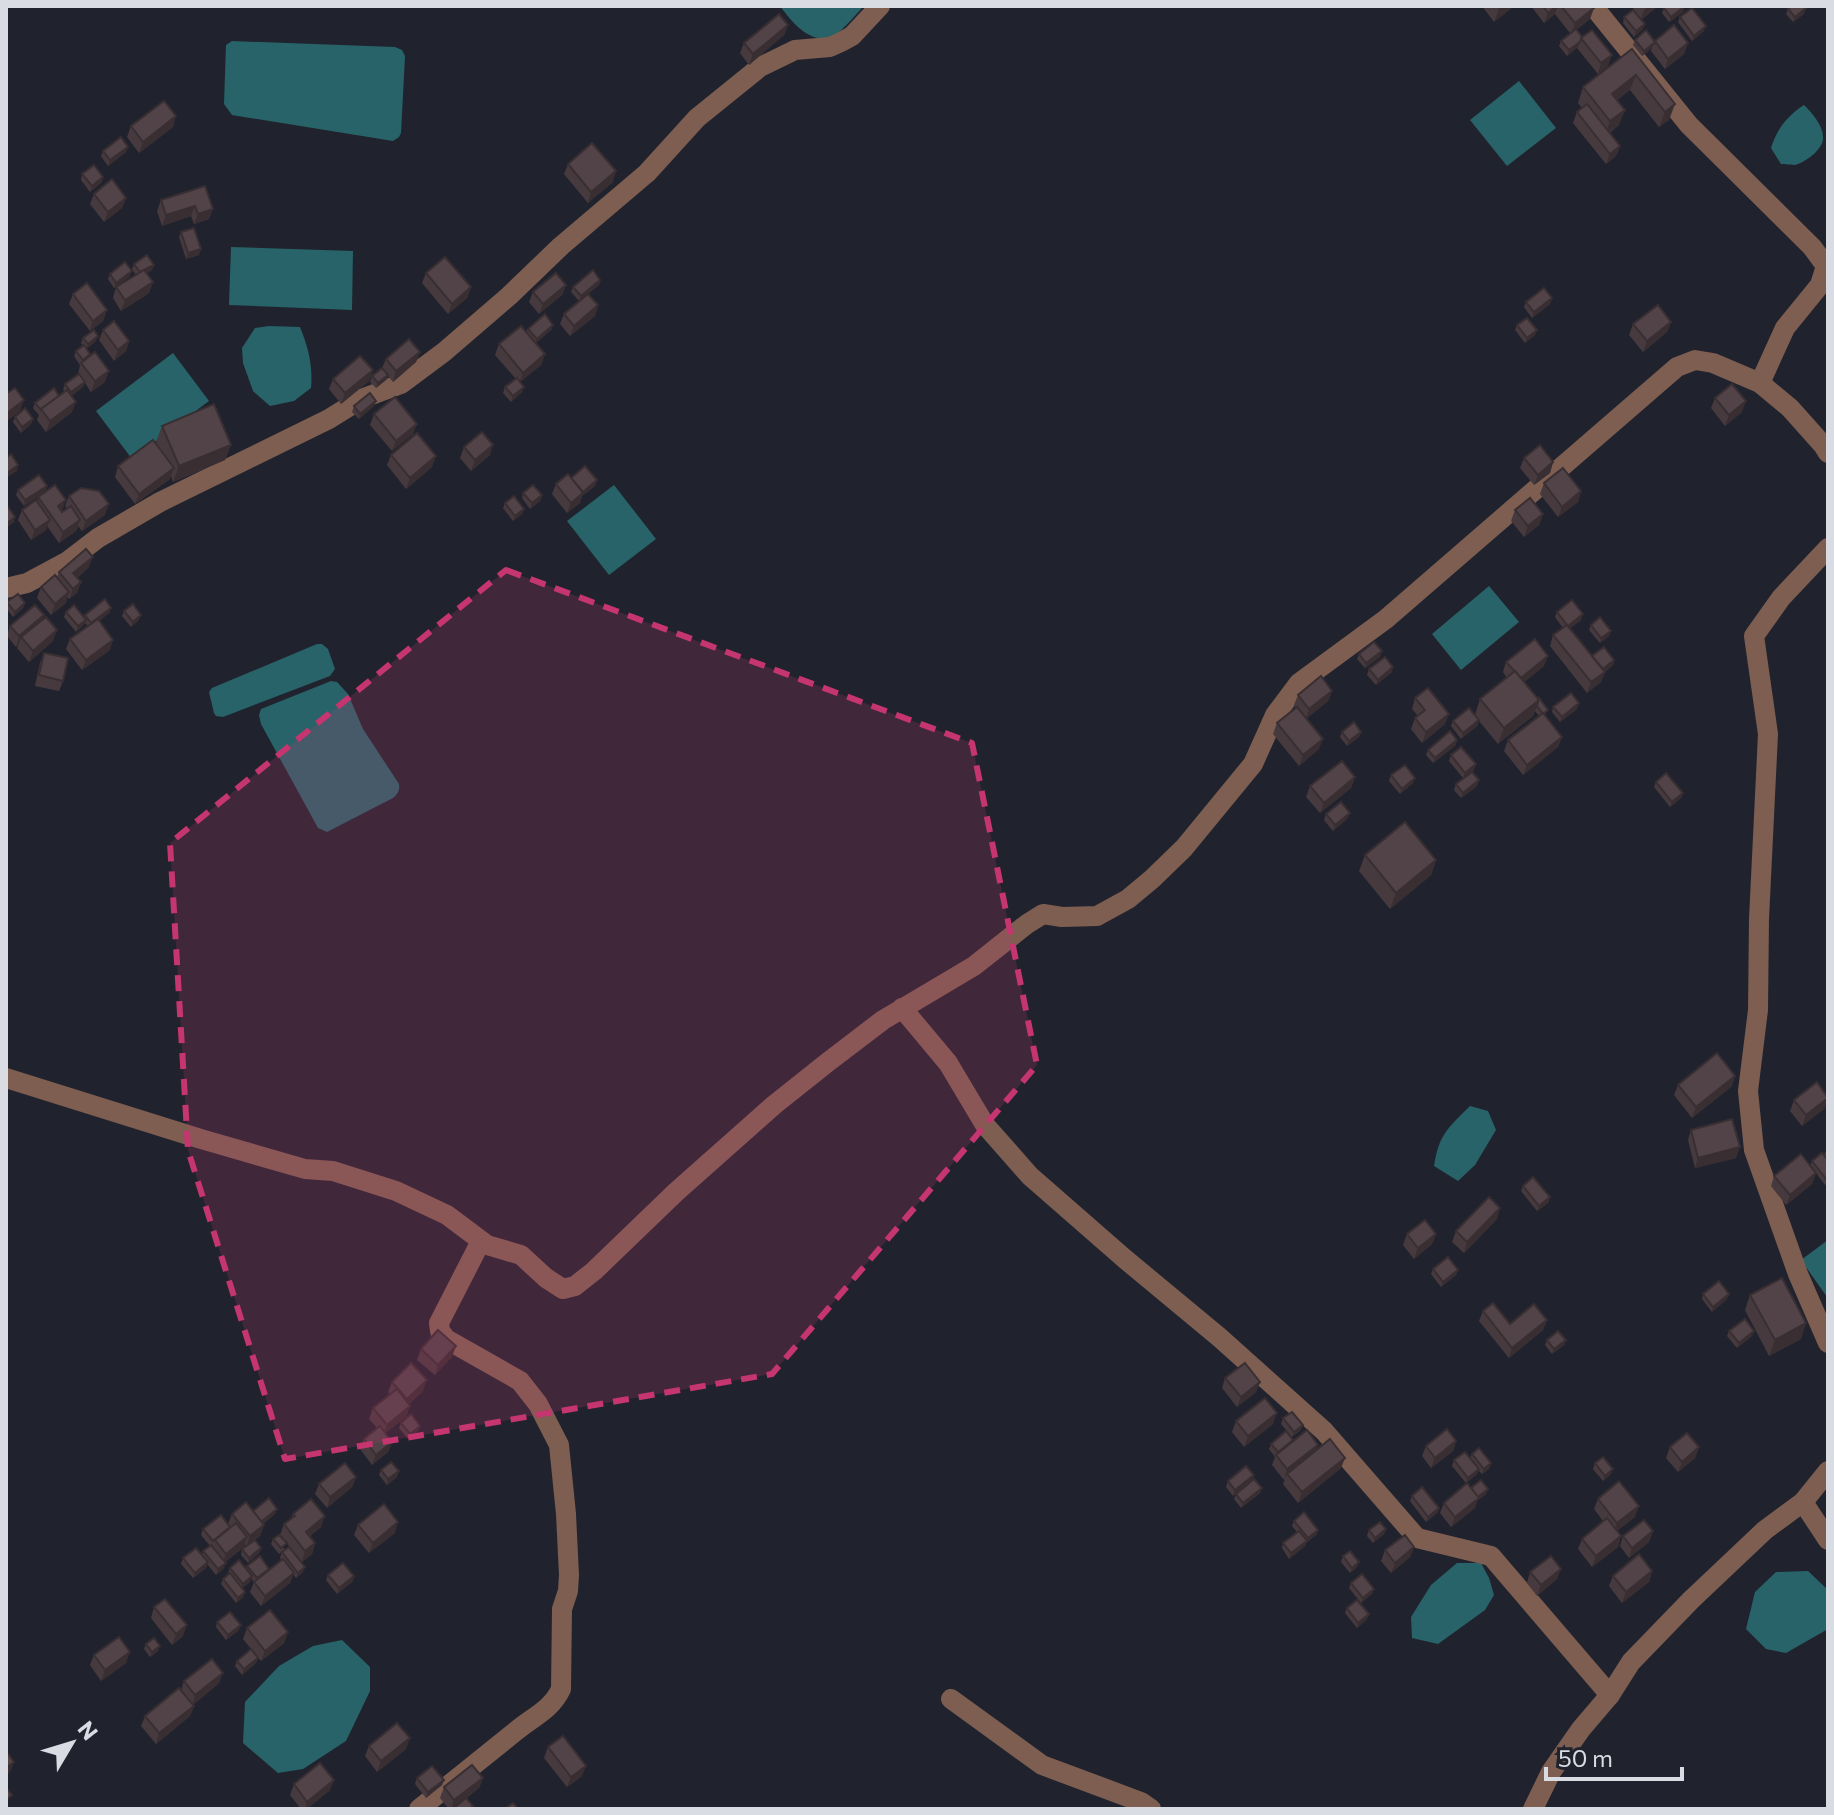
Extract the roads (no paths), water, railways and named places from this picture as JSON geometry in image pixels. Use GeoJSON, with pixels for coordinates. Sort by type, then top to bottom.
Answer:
{"type":"FeatureCollection","features":[{"type":"Feature","properties":{"kind":"street"},"geometry":{"type":"LineString","coordinates":[[6,588],[27,583],[51,571],[98,538],[160,502],[256,457],[361,399],[401,384],[509,296],[561,246],[647,173],[697,118],[760,67],[795,50],[830,47],[841,42],[852,36],[880,6]]}},
{"type":"Feature","properties":{"kind":"street"},"geometry":{"type":"LineString","coordinates":[[1593,6],[1689,125],[1827,265],[1820,285],[1785,328],[1760,383]]}},
{"type":"Feature","properties":{"kind":"street"},"geometry":{"type":"LineString","coordinates":[[6,1078],[275,1161],[305,1169],[333,1171],[396,1191],[447,1215],[481,1241],[521,1255],[563,1289],[575,1286],[774,1105],[902,1008],[974,966],[1043,914],[1097,916],[1128,899],[1152,879],[1194,836],[1253,764],[1275,715],[1299,683],[1386,619],[1677,367],[1695,360],[1713,363],[1760,383],[1790,408],[1828,453]]}},
{"type":"Feature","properties":{"kind":"street"},"geometry":{"type":"LineString","coordinates":[[1828,548],[1781,598],[1754,636],[1768,734],[1758,1010],[1748,1091],[1754,1150],[1798,1274],[1828,1343]]}},
{"type":"Feature","properties":{"kind":"street"},"geometry":{"type":"LineString","coordinates":[[902,1008],[948,1063],[985,1125],[1030,1176],[1324,1431],[1417,1538],[1491,1556],[1610,1695]]}},
{"type":"Feature","properties":{"kind":"street"},"geometry":{"type":"LineString","coordinates":[[419,1809],[547,1708],[561,1689],[562,1609],[569,1575],[559,1445],[538,1404],[520,1381],[446,1339],[440,1331],[439,1323],[481,1241]]}},
{"type":"Feature","properties":{"kind":"street"},"geometry":{"type":"LineString","coordinates":[[1533,1809],[1551,1772],[1610,1695],[1631,1662],[1765,1530],[1803,1502],[1828,1471]]}},
{"type":"Feature","properties":{"kind":"street"},"geometry":{"type":"LineString","coordinates":[[1803,1502],[1828,1540]]}},
{"type":"Feature","properties":{"kind":"street"},"geometry":{"type":"LineString","coordinates":[[951,1699],[1042,1765],[1141,1802],[1151,1809]]}}]}
